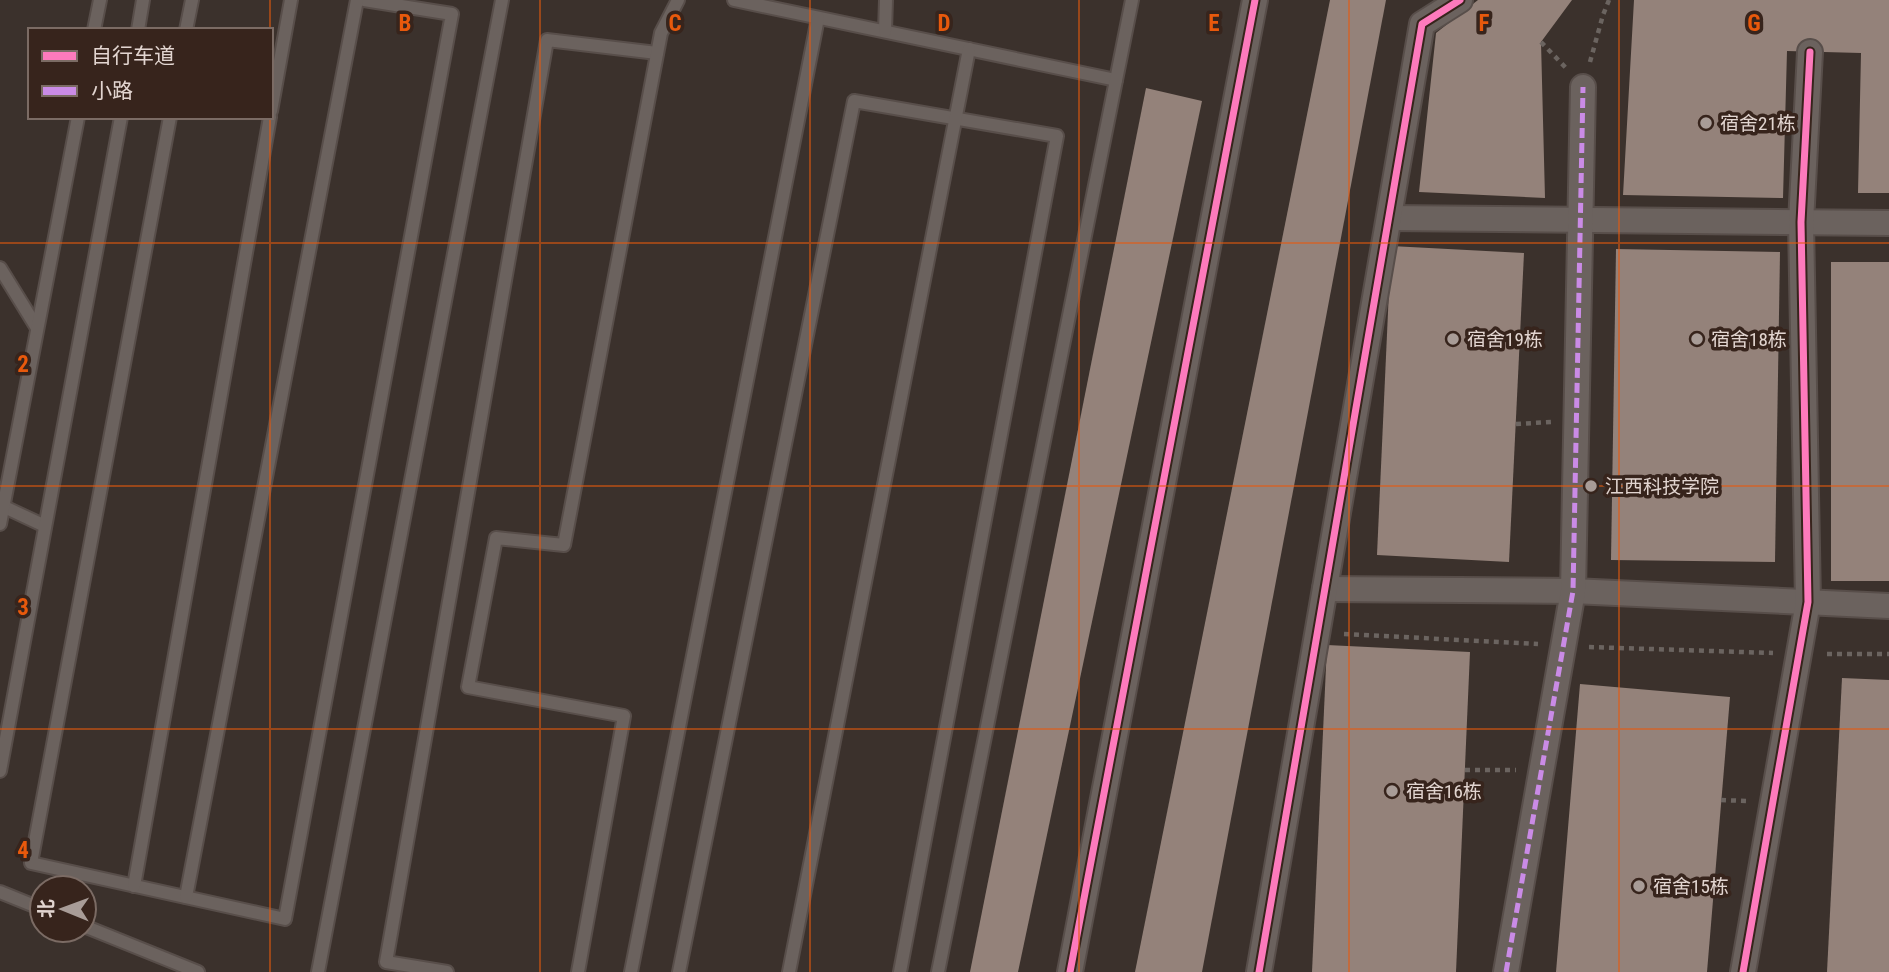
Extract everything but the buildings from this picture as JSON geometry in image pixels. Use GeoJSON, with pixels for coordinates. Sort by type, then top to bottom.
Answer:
{"type":"FeatureCollection","features":[{"type":"Feature","properties":{"kind":"street"},"geometry":{"type":"LineString","coordinates":[[1070,972],[1255,0]]}},
{"type":"Feature","properties":{"kind":"street"},"geometry":{"type":"LineString","coordinates":[[1259,972],[1422,24],[1460,0]]}},
{"type":"Feature","properties":{"kind":"street"},"geometry":{"type":"LineString","coordinates":[[1743,972],[1808,602],[1801,222],[1810,52]]}},
{"type":"Feature","properties":{"kind":"street"},"geometry":{"type":"LineString","coordinates":[[1506,972],[1573,591],[1583,87]]}},
{"type":"Feature","properties":{"kind":"street"},"geometry":{"type":"LineString","coordinates":[[1389,218],[1889,223]]}},
{"type":"Feature","properties":{"kind":"street"},"geometry":{"type":"LineString","coordinates":[[1325,589],[1573,591],[1889,606]]}},
{"type":"Feature","properties":{"kind":"lane"},"geometry":{"type":"LineString","coordinates":[[94,28],[100,0]]}},
{"type":"Feature","properties":{"kind":"lane"},"geometry":{"type":"LineString","coordinates":[[138,28],[143,0]]}},
{"type":"Feature","properties":{"kind":"lane"},"geometry":{"type":"LineString","coordinates":[[186,28],[192,0]]}},
{"type":"Feature","properties":{"kind":"lane"},"geometry":{"type":"LineString","coordinates":[[273,100],[291,0]]}},
{"type":"Feature","properties":{"kind":"lane"},"geometry":{"type":"LineString","coordinates":[[186,897],[357,0]]}},
{"type":"Feature","properties":{"kind":"lane"},"geometry":{"type":"LineString","coordinates":[[170,119],[31,863],[285,919],[452,14],[364,0]]}},
{"type":"Feature","properties":{"kind":"lane"},"geometry":{"type":"LineString","coordinates":[[318,972],[502,0]]}},
{"type":"Feature","properties":{"kind":"lane"},"geometry":{"type":"LineString","coordinates":[[578,972],[624,716],[468,687],[496,538],[564,545],[661,33],[678,0]]}},
{"type":"Feature","properties":{"kind":"lane"},"geometry":{"type":"LineString","coordinates":[[734,0],[1116,80]]}},
{"type":"Feature","properties":{"kind":"lane"},"geometry":{"type":"LineString","coordinates":[[885,31],[886,0]]}},
{"type":"Feature","properties":{"kind":"lane"},"geometry":{"type":"LineString","coordinates":[[938,972],[1132,0]]}},
{"type":"Feature","properties":{"kind":"lane"},"geometry":{"type":"LineString","coordinates":[[631,972],[818,18]]}},
{"type":"Feature","properties":{"kind":"lane"},"geometry":{"type":"LineString","coordinates":[[447,972],[386,962],[547,40],[657,53]]}},
{"type":"Feature","properties":{"kind":"lane"},"geometry":{"type":"LineString","coordinates":[[789,972],[969,49]]}},
{"type":"Feature","properties":{"kind":"lane"},"geometry":{"type":"LineString","coordinates":[[679,972],[854,101],[1057,136],[900,972]]}},
{"type":"Feature","properties":{"kind":"lane"},"geometry":{"type":"LineString","coordinates":[[0,524],[78,119]]}},
{"type":"Feature","properties":{"kind":"lane"},"geometry":{"type":"LineString","coordinates":[[0,771],[121,119]]}},
{"type":"Feature","properties":{"kind":"lane"},"geometry":{"type":"LineString","coordinates":[[134,886],[270,119]]}},
{"type":"Feature","properties":{"kind":"lane"},"geometry":{"type":"LineString","coordinates":[[0,268],[37,328]]}},
{"type":"Feature","properties":{"kind":"lane"},"geometry":{"type":"LineString","coordinates":[[2,506],[45,526]]}},
{"type":"Feature","properties":{"kind":"lane"},"geometry":{"type":"LineString","coordinates":[[0,892],[28,903]]}},
{"type":"Feature","properties":{"kind":"lane"},"geometry":{"type":"LineString","coordinates":[[98,932],[198,972]]}},
{"type":"Feature","properties":{"kind":"path"},"geometry":{"type":"LineString","coordinates":[[1583,87],[1609,0]]}},
{"type":"Feature","properties":{"kind":"path"},"geometry":{"type":"LineString","coordinates":[[1541,42],[1583,87]]}},
{"type":"Feature","properties":{"kind":"path"},"geometry":{"type":"LineString","coordinates":[[1516,424],[1576,421]]}},
{"type":"Feature","properties":{"kind":"path"},"geometry":{"type":"LineString","coordinates":[[1317,633],[1563,646],[1889,654]]}},
{"type":"Feature","properties":{"kind":"path"},"geometry":{"type":"LineString","coordinates":[[1465,770],[1542,770]]}},
{"type":"Feature","properties":{"kind":"marked path"},"geometry":{"type":"LineString","coordinates":[[1506,972],[1573,591],[1583,87]]}},
{"type":"Feature","properties":{"kind":"cycle path"},"geometry":{"type":"LineString","coordinates":[[1070,972],[1255,0]]}},
{"type":"Feature","properties":{"kind":"cycle path"},"geometry":{"type":"LineString","coordinates":[[1259,972],[1422,24],[1460,0]]}},
{"type":"Feature","properties":{"kind":"cycle path"},"geometry":{"type":"LineString","coordinates":[[1743,972],[1808,602],[1801,222],[1810,52]]}},
{"type":"Feature","properties":{"kind":"place","name":"宿舍21栋"},"geometry":{"type":"Point","coordinates":[1706,123]}},
{"type":"Feature","properties":{"kind":"place","name":"宿舍19栋"},"geometry":{"type":"Point","coordinates":[1453,339]}},
{"type":"Feature","properties":{"kind":"place","name":"宿舍18栋"},"geometry":{"type":"Point","coordinates":[1697,339]}},
{"type":"Feature","properties":{"kind":"place","name":"江西科技学院"},"geometry":{"type":"Point","coordinates":[1591,486]}},
{"type":"Feature","properties":{"kind":"place","name":"宿舍16栋"},"geometry":{"type":"Point","coordinates":[1392,791]}},
{"type":"Feature","properties":{"kind":"place","name":"宿舍15栋"},"geometry":{"type":"Point","coordinates":[1639,886]}}]}
